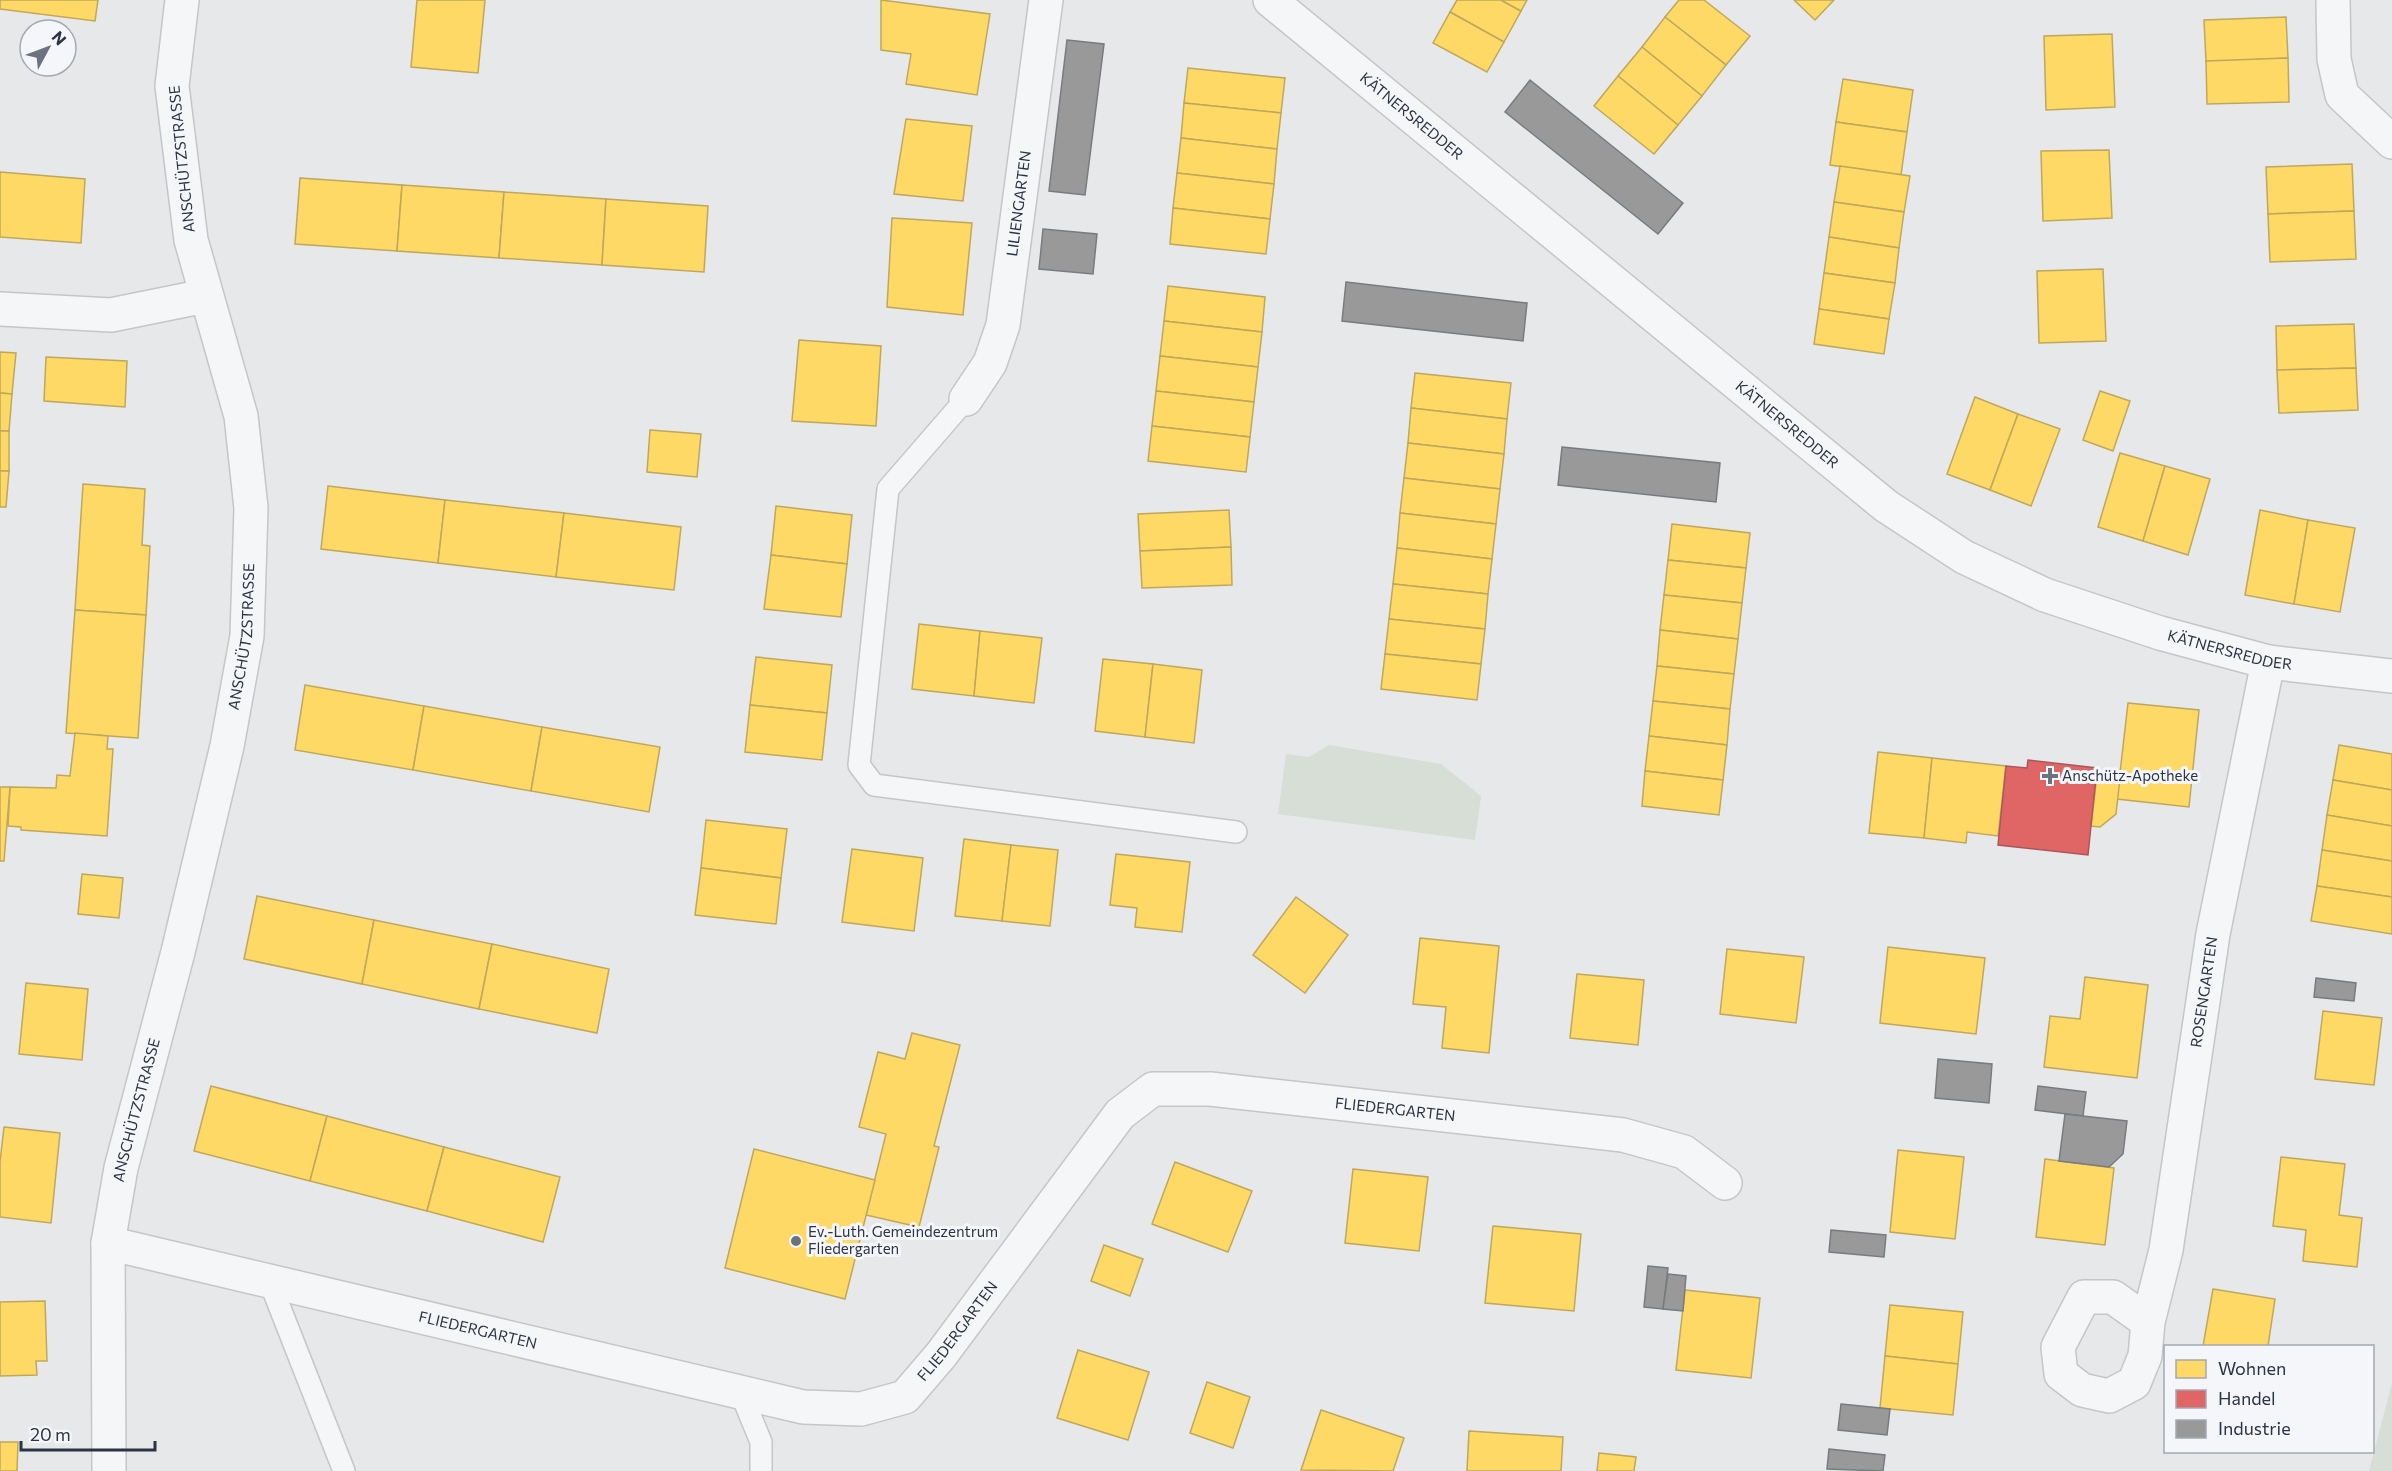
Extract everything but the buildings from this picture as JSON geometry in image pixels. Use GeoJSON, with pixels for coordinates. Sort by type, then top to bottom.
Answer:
{"type":"FeatureCollection","features":[{"type":"Feature","properties":{"kind":"street","name":"ANSCHÜTZSTRASSE"},"geometry":{"type":"LineString","coordinates":[[109,1471],[108,1254],[121,1168],[178,952],[227,746],[247,636],[251,508],[241,416],[205,296],[191,240],[172,86],[182,0]]}},
{"type":"Feature","properties":{"kind":"street","name":"LILIENGARTEN"},"geometry":{"type":"LineString","coordinates":[[966,399],[990,363],[1003,325],[1046,0]]}},
{"type":"Feature","properties":{"kind":"street","name":"KÄTNERSREDDER"},"geometry":{"type":"LineString","coordinates":[[1270,0],[1886,506],[1964,557],[2045,595],[2160,633],[2268,662],[2392,676]]}},
{"type":"Feature","properties":{"kind":"street"},"geometry":{"type":"LineString","coordinates":[[2333,0],[2334,59],[2342,94],[2392,142]]}},
{"type":"Feature","properties":{"kind":"street"},"geometry":{"type":"LineString","coordinates":[[0,309],[111,315],[205,296]]}},
{"type":"Feature","properties":{"kind":"street","name":"ROSENGARTEN"},"geometry":{"type":"LineString","coordinates":[[2148,1322],[2166,1250],[2213,934],[2268,662]]}},
{"type":"Feature","properties":{"kind":"street","name":"FLIEDERGARTEN"},"geometry":{"type":"LineString","coordinates":[[108,1254],[269,1280],[803,1407],[861,1409],[905,1397],[941,1355],[1120,1114],[1153,1089],[1210,1089],[1623,1135],[1684,1152],[1725,1183]]}},
{"type":"Feature","properties":{"kind":"lane"},"geometry":{"type":"LineString","coordinates":[[966,399],[888,489],[858,765],[874,785],[1236,832]]}},
{"type":"Feature","properties":{"kind":"lane"},"geometry":{"type":"LineString","coordinates":[[269,1280],[344,1471]]}},
{"type":"Feature","properties":{"kind":"lane"},"geometry":{"type":"LineString","coordinates":[[740,1391],[761,1442],[761,1471]]}},
{"type":"Feature","properties":{"kind":"shaded area"},"geometry":{"type":"Polygon","coordinates":[[[1329,745],[1441,764],[1481,796],[1475,840],[1278,814],[1286,754],[1309,757],[1329,745]]]}},
{"type":"Feature","properties":{"kind":"shaded area"},"geometry":{"type":"Polygon","coordinates":[[[2392,1383],[2392,1471],[2369,1471],[2392,1383]]]}},
{"type":"Feature","properties":{"kind":"place","name":"Anschütz-Apotheke"},"geometry":{"type":"Point","coordinates":[2050,776]}},
{"type":"Feature","properties":{"kind":"place","name":"Ev.-Luth. Gemeindezentrum Fliedergarten"},"geometry":{"type":"Point","coordinates":[796,1241]}}]}
